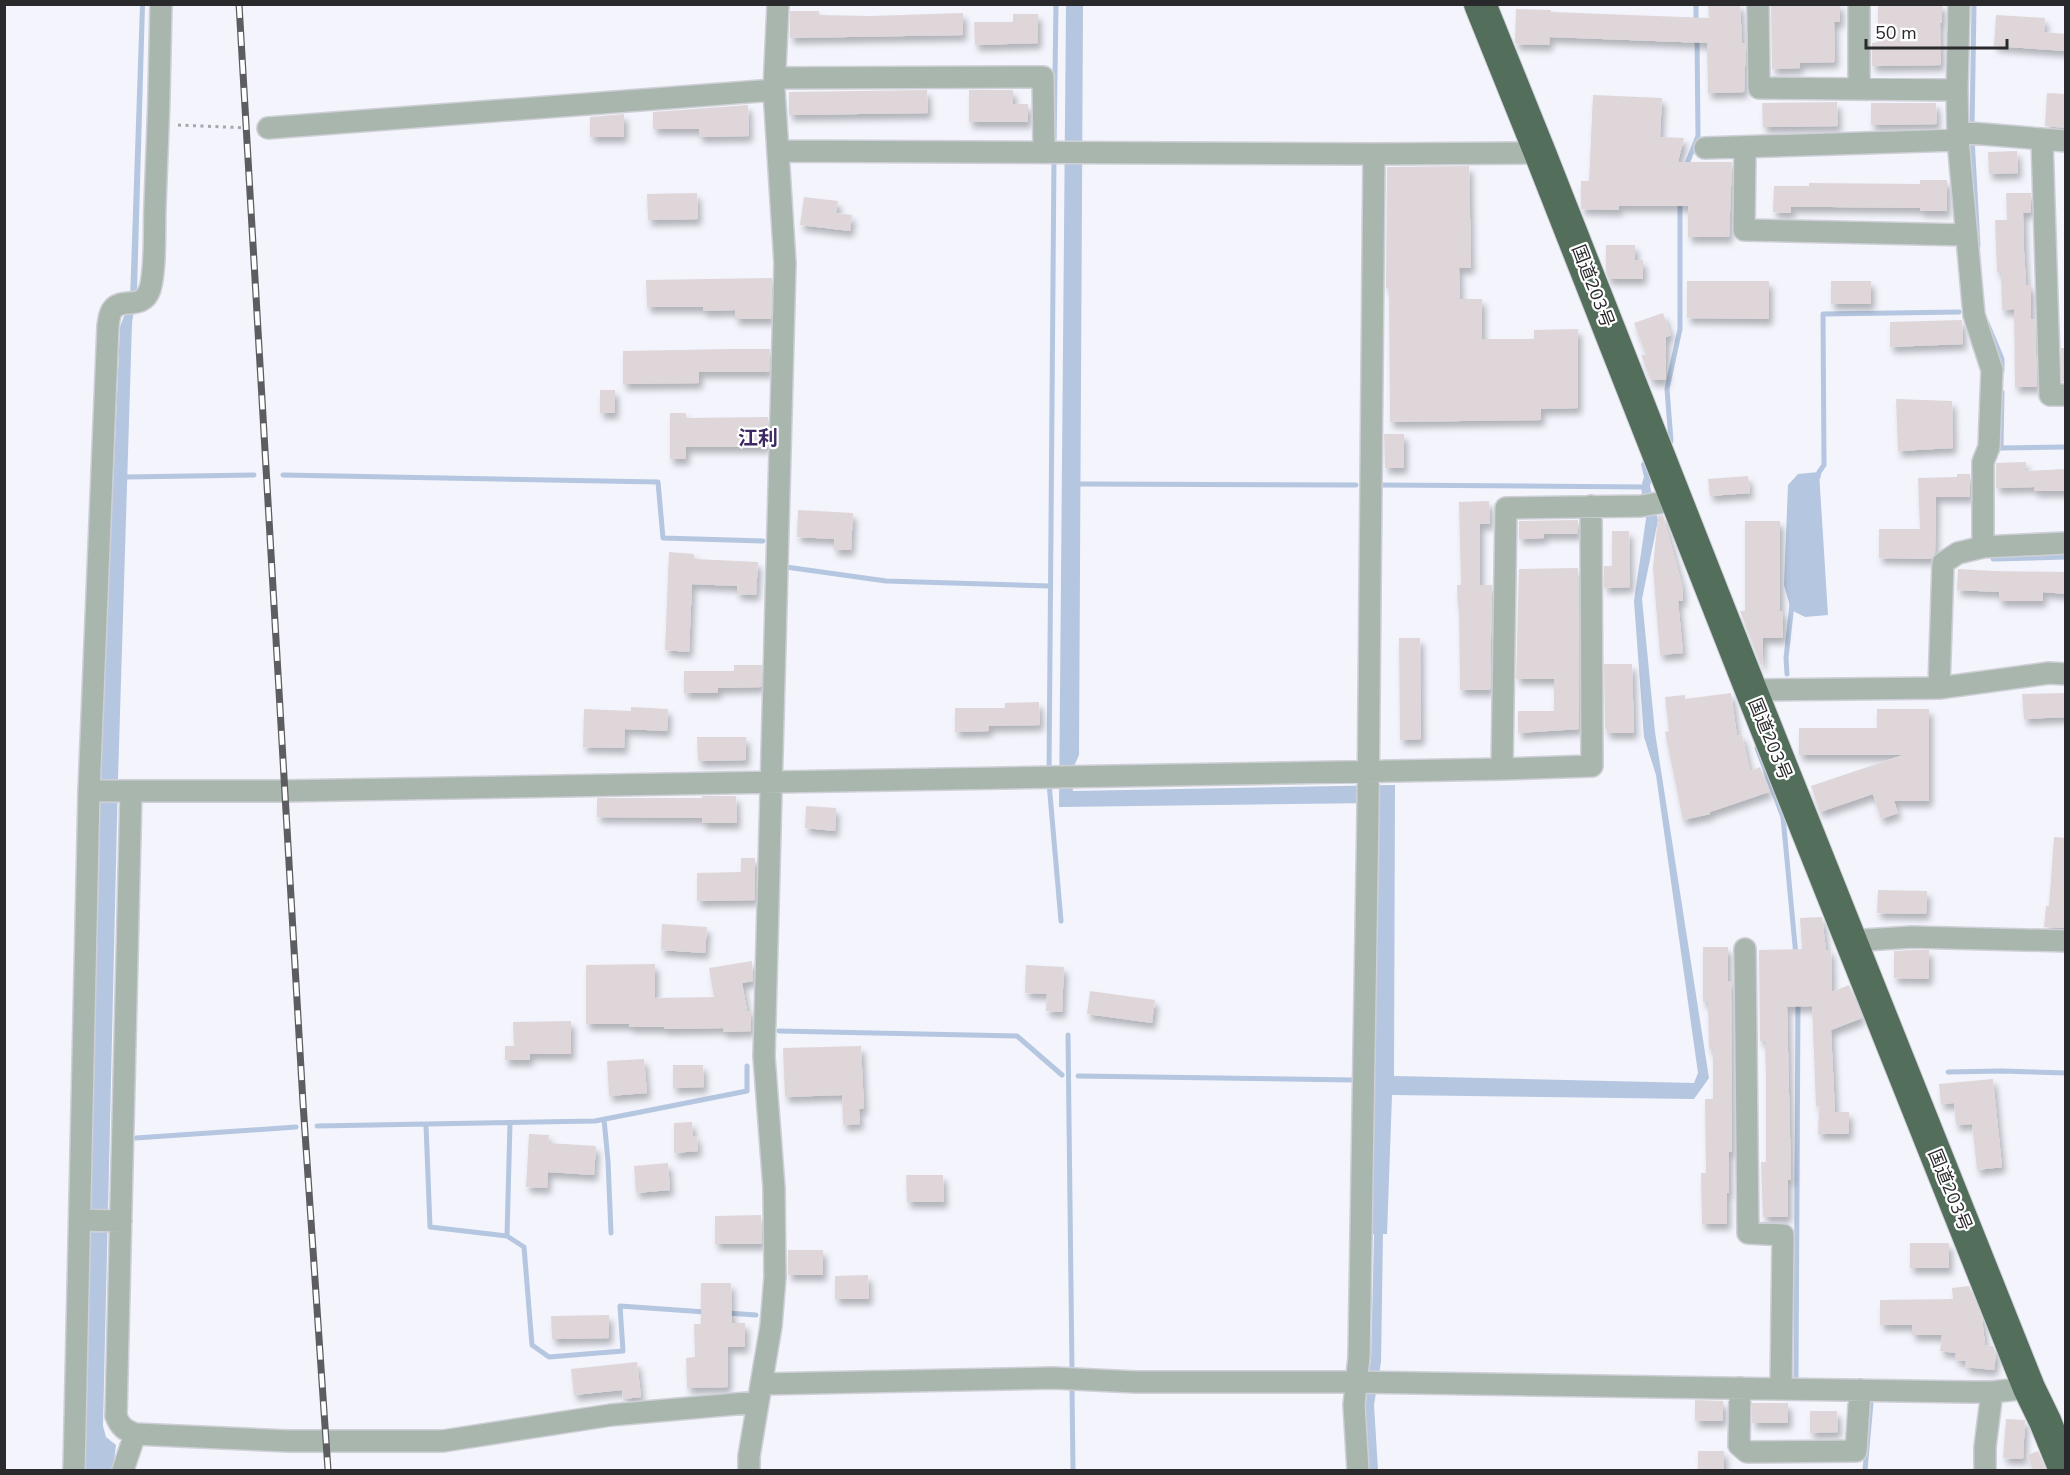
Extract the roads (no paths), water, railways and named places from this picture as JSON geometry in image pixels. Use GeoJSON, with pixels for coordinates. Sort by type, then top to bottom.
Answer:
{"type":"FeatureCollection","features":[{"type":"Feature","properties":{"kind":"highway","name":"国道203号"},"geometry":{"type":"LineString","coordinates":[[1480,4],[1540,153],[1660,503],[1750,690],[2029,1388],[2055,1423],[2065,1470]]}},
{"type":"Feature","properties":{"kind":"street"},"geometry":{"type":"LineString","coordinates":[[74,1470],[89,791],[108,326],[111,311],[115,306],[144,299],[150,289],[153,260],[161,4]]}},
{"type":"Feature","properties":{"kind":"street"},"geometry":{"type":"LineString","coordinates":[[749,1470],[771,1326],[776,1277],[774,1188],[764,1056],[785,263],[775,84],[778,4]]}},
{"type":"Feature","properties":{"kind":"street"},"geometry":{"type":"LineString","coordinates":[[1758,4],[1759,88],[1957,90]]}},
{"type":"Feature","properties":{"kind":"street"},"geometry":{"type":"LineString","coordinates":[[1859,4],[1859,89]]}},
{"type":"Feature","properties":{"kind":"street"},"geometry":{"type":"LineString","coordinates":[[1959,4],[1958,136],[1974,315],[1992,370],[1989,447],[1983,462],[1983,547]]}},
{"type":"Feature","properties":{"kind":"street"},"geometry":{"type":"LineString","coordinates":[[268,128],[775,84],[1043,77],[1044,152]]}},
{"type":"Feature","properties":{"kind":"street"},"geometry":{"type":"LineString","coordinates":[[1705,148],[1980,134],[2066,141]]}},
{"type":"Feature","properties":{"kind":"street"},"geometry":{"type":"LineString","coordinates":[[2042,139],[2050,395],[2066,395]]}},
{"type":"Feature","properties":{"kind":"street"},"geometry":{"type":"LineString","coordinates":[[1745,147],[1744,230],[1967,235]]}},
{"type":"Feature","properties":{"kind":"street"},"geometry":{"type":"LineString","coordinates":[[779,150],[1540,153]]}},
{"type":"Feature","properties":{"kind":"street"},"geometry":{"type":"LineString","coordinates":[[1358,1470],[1354,1406],[1359,1345],[1368,810],[1374,154]]}},
{"type":"Feature","properties":{"kind":"street"},"geometry":{"type":"LineString","coordinates":[[1503,769],[1506,508],[1660,503]]}},
{"type":"Feature","properties":{"kind":"street"},"geometry":{"type":"LineString","coordinates":[[89,791],[296,791],[1593,766],[1591,506]]}},
{"type":"Feature","properties":{"kind":"street"},"geometry":{"type":"LineString","coordinates":[[1940,688],[1943,563],[1959,553],[1983,547],[2066,543]]}},
{"type":"Feature","properties":{"kind":"street"},"geometry":{"type":"LineString","coordinates":[[1750,690],[1940,688],[2049,673],[2066,674]]}},
{"type":"Feature","properties":{"kind":"street"},"geometry":{"type":"LineString","coordinates":[[131,791],[116,1416],[119,1425],[135,1434],[288,1441],[443,1441],[759,1393],[1053,1378],[1136,1382],[1385,1382],[1782,1388],[1859,1399],[2029,1388]]}},
{"type":"Feature","properties":{"kind":"street"},"geometry":{"type":"LineString","coordinates":[[1852,944],[1865,940],[1912,937],[2066,941]]}},
{"type":"Feature","properties":{"kind":"street"},"geometry":{"type":"LineString","coordinates":[[1745,949],[1748,1233],[1783,1235],[1782,1388]]}},
{"type":"Feature","properties":{"kind":"street"},"geometry":{"type":"LineString","coordinates":[[80,1220],[120,1221]]}},
{"type":"Feature","properties":{"kind":"street"},"geometry":{"type":"LineString","coordinates":[[1740,1388],[1739,1445],[1747,1452],[1856,1451],[1859,1399]]}},
{"type":"Feature","properties":{"kind":"street"},"geometry":{"type":"LineString","coordinates":[[1984,1470],[1984,1447],[1992,1392]]}},
{"type":"Feature","properties":{"kind":"street"},"geometry":{"type":"LineString","coordinates":[[123,1470],[135,1434]]}},
{"type":"Feature","properties":{"kind":"water"},"geometry":{"type":"Polygon","coordinates":[[[145,4],[137,291],[132,323],[118,778],[103,1426],[106,1437],[116,1445],[113,1470],[84,1470],[100,777],[120,327],[130,300],[140,5],[145,4]]]}},
{"type":"Feature","properties":{"kind":"water"},"geometry":{"type":"Polygon","coordinates":[[[1083,4],[1079,755],[1071,773],[1073,791],[1395,785],[1394,1076],[1694,1083],[1698,1073],[1656,775],[1644,737],[1634,601],[1646,519],[1641,487],[1644,477],[1641,464],[1645,458],[1653,474],[1650,486],[1658,520],[1642,599],[1655,732],[1709,1078],[1694,1099],[1392,1095],[1387,1234],[1383,1234],[1381,1362],[1374,1405],[1378,1470],[1369,1470],[1364,1404],[1371,1360],[1374,1234],[1371,1234],[1377,803],[1059,807],[1066,5],[1083,4]]]}},
{"type":"Feature","properties":{"kind":"water"},"geometry":{"type":"Polygon","coordinates":[[[1819,472],[1828,615],[1805,617],[1791,610],[1784,585],[1788,485],[1798,474],[1819,472]]]}},
{"type":"Feature","properties":{"kind":"waterway"},"geometry":{"type":"LineString","coordinates":[[1054,147],[1056,4]]}},
{"type":"Feature","properties":{"kind":"waterway"},"geometry":{"type":"LineString","coordinates":[[1696,4],[1696,24]]}},
{"type":"Feature","properties":{"kind":"waterway"},"geometry":{"type":"LineString","coordinates":[[1972,129],[1974,4]]}},
{"type":"Feature","properties":{"kind":"waterway"},"geometry":{"type":"LineString","coordinates":[[1685,169],[1698,136],[1697,36]]}},
{"type":"Feature","properties":{"kind":"waterway"},"geometry":{"type":"LineString","coordinates":[[1972,138],[1978,246]]}},
{"type":"Feature","properties":{"kind":"waterway"},"geometry":{"type":"LineString","coordinates":[[1049,774],[1054,156]]}},
{"type":"Feature","properties":{"kind":"waterway"},"geometry":{"type":"LineString","coordinates":[[1671,441],[1667,389],[1680,329],[1680,201]]}},
{"type":"Feature","properties":{"kind":"waterway"},"geometry":{"type":"LineString","coordinates":[[1818,477],[1824,465],[1823,314],[1959,312]]}},
{"type":"Feature","properties":{"kind":"waterway"},"geometry":{"type":"LineString","coordinates":[[1987,323],[2002,359],[2002,371]]}},
{"type":"Feature","properties":{"kind":"waterway"},"geometry":{"type":"LineString","coordinates":[[2002,392],[2001,448],[2066,447]]}},
{"type":"Feature","properties":{"kind":"waterway"},"geometry":{"type":"LineString","coordinates":[[127,477],[254,475]]}},
{"type":"Feature","properties":{"kind":"waterway"},"geometry":{"type":"LineString","coordinates":[[283,475],[658,482],[663,538],[763,541]]}},
{"type":"Feature","properties":{"kind":"waterway"},"geometry":{"type":"LineString","coordinates":[[1081,484],[1356,485]]}},
{"type":"Feature","properties":{"kind":"waterway"},"geometry":{"type":"LineString","coordinates":[[1382,485],[1641,487]]}},
{"type":"Feature","properties":{"kind":"waterway"},"geometry":{"type":"LineString","coordinates":[[1993,559],[2066,557]]}},
{"type":"Feature","properties":{"kind":"waterway"},"geometry":{"type":"LineString","coordinates":[[786,567],[886,581],[1050,586]]}},
{"type":"Feature","properties":{"kind":"waterway"},"geometry":{"type":"LineString","coordinates":[[1787,674],[1786,658],[1792,604]]}},
{"type":"Feature","properties":{"kind":"waterway"},"geometry":{"type":"LineString","coordinates":[[1757,748],[1783,817],[1796,956]]}},
{"type":"Feature","properties":{"kind":"waterway"},"geometry":{"type":"LineString","coordinates":[[1049,783],[1061,921]]}},
{"type":"Feature","properties":{"kind":"waterway"},"geometry":{"type":"LineString","coordinates":[[1796,1379],[1798,1001]]}},
{"type":"Feature","properties":{"kind":"waterway"},"geometry":{"type":"LineString","coordinates":[[779,1031],[1017,1036],[1062,1075]]}},
{"type":"Feature","properties":{"kind":"waterway"},"geometry":{"type":"LineString","coordinates":[[1068,1035],[1072,1371]]}},
{"type":"Feature","properties":{"kind":"waterway"},"geometry":{"type":"LineString","coordinates":[[317,1126],[595,1121],[747,1091],[747,1066]]}},
{"type":"Feature","properties":{"kind":"waterway"},"geometry":{"type":"LineString","coordinates":[[1948,1072],[2066,1073]]}},
{"type":"Feature","properties":{"kind":"waterway"},"geometry":{"type":"LineString","coordinates":[[1078,1076],[1353,1080]]}},
{"type":"Feature","properties":{"kind":"waterway"},"geometry":{"type":"LineString","coordinates":[[604,1119],[611,1233]]}},
{"type":"Feature","properties":{"kind":"waterway"},"geometry":{"type":"LineString","coordinates":[[507,1236],[510,1123]]}},
{"type":"Feature","properties":{"kind":"waterway"},"geometry":{"type":"LineString","coordinates":[[426,1125],[430,1227],[507,1236],[524,1247],[532,1345],[549,1357],[623,1351],[620,1306],[705,1312]]}},
{"type":"Feature","properties":{"kind":"waterway"},"geometry":{"type":"LineString","coordinates":[[136,1138],[296,1127]]}},
{"type":"Feature","properties":{"kind":"waterway"},"geometry":{"type":"LineString","coordinates":[[727,1313],[756,1315]]}},
{"type":"Feature","properties":{"kind":"waterway"},"geometry":{"type":"LineString","coordinates":[[1072,1388],[1073,1470]]}},
{"type":"Feature","properties":{"kind":"waterway"},"geometry":{"type":"LineString","coordinates":[[1864,1402],[1871,1403],[1865,1470]]}},
{"type":"Feature","properties":{"kind":"railway"},"geometry":{"type":"LineString","coordinates":[[239,4],[303,1103],[328,1470]]}},
{"type":"Feature","properties":{"kind":"district","name":"江利"},"geometry":{"type":"Point","coordinates":[758,438]}}]}
